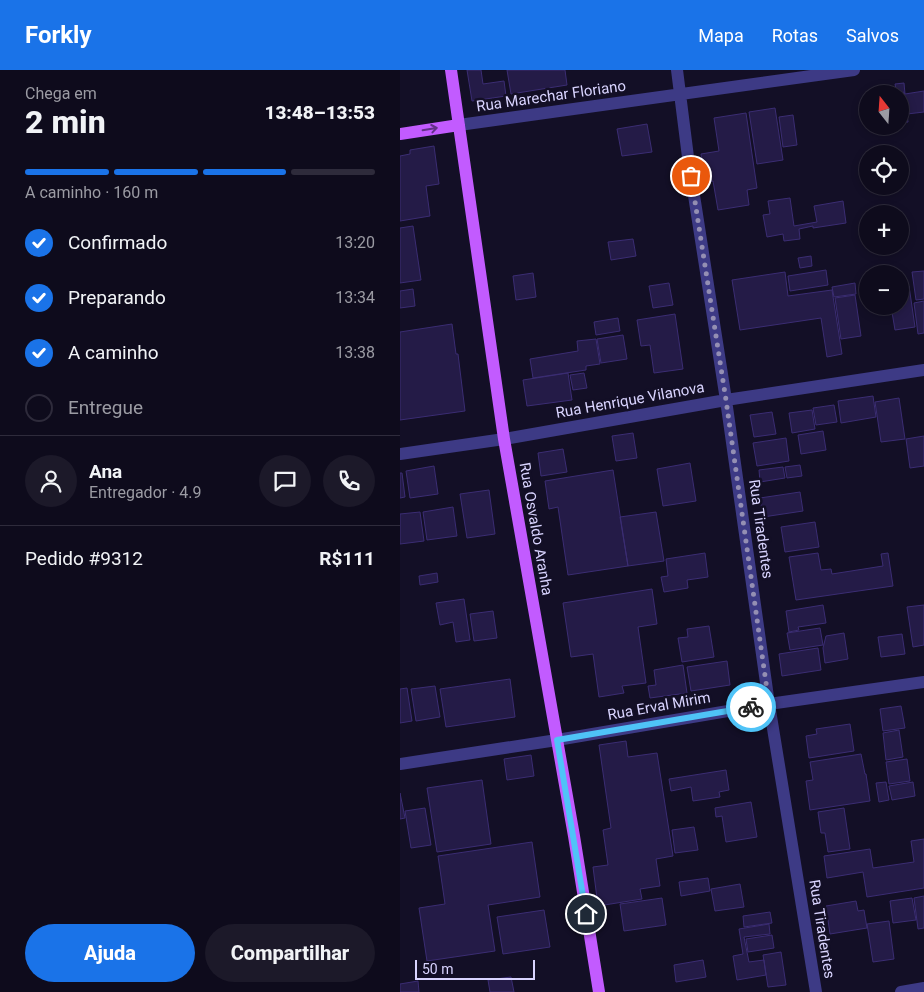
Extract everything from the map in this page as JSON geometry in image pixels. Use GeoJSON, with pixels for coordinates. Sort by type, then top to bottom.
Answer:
{"type":"FeatureCollection","features":[{"type":"Feature","properties":{"kind":"main road","name":"Rua Osvaldo Aranha"},"geometry":{"type":"LineString","coordinates":[[451,70],[504,439],[574,836],[599,992]]}},
{"type":"Feature","properties":{"kind":"main road","name":"Rua Marechar Floriano"},"geometry":{"type":"LineString","coordinates":[[400,134],[459,125]]}},
{"type":"Feature","properties":{"kind":"street","name":"Rua Tiradentes"},"geometry":{"type":"LineString","coordinates":[[677,70],[688,157],[726,400],[769,704],[816,992]]}},
{"type":"Feature","properties":{"kind":"street","name":"Rua Marechar Floriano"},"geometry":{"type":"LineString","coordinates":[[459,125],[854,70]]}},
{"type":"Feature","properties":{"kind":"street","name":"Rua Henrique Vilanova"},"geometry":{"type":"LineString","coordinates":[[400,454],[504,439],[726,400],[924,370]]}},
{"type":"Feature","properties":{"kind":"street","name":"Rua Erval Mirim"},"geometry":{"type":"LineString","coordinates":[[400,764],[557,740],[769,704],[924,682]]}},
{"type":"Feature","properties":{"kind":"street"},"geometry":{"type":"LineString","coordinates":[[901,992],[924,988]]}},
{"type":"Feature","properties":{"kind":"building"},"geometry":{"type":"Polygon","coordinates":[[[467,70],[481,70],[483,84],[504,81],[506,96],[472,101],[467,70]]]}},
{"type":"Feature","properties":{"kind":"building"},"geometry":{"type":"Polygon","coordinates":[[[507,70],[565,70],[567,85],[511,94],[507,70]]]}},
{"type":"Feature","properties":{"kind":"building"},"geometry":{"type":"Polygon","coordinates":[[[924,91],[924,112],[909,114],[909,93],[924,91]]]}},
{"type":"Feature","properties":{"kind":"building"},"geometry":{"type":"Polygon","coordinates":[[[775,108],[783,160],[757,164],[749,112],[775,108]]]}},
{"type":"Feature","properties":{"kind":"building"},"geometry":{"type":"Polygon","coordinates":[[[746,113],[757,188],[747,190],[749,205],[718,210],[713,181],[705,183],[701,154],[719,151],[714,118],[746,113]]]}},
{"type":"Feature","properties":{"kind":"building"},"geometry":{"type":"Polygon","coordinates":[[[793,115],[797,145],[783,147],[779,117],[793,115]]]}},
{"type":"Feature","properties":{"kind":"building"},"geometry":{"type":"Polygon","coordinates":[[[647,124],[652,152],[622,156],[617,129],[647,124]]]}},
{"type":"Feature","properties":{"kind":"building"},"geometry":{"type":"Polygon","coordinates":[[[434,146],[439,184],[426,186],[430,216],[400,221],[400,156],[410,154],[410,150],[434,146]]]}},
{"type":"Feature","properties":{"kind":"building"},"geometry":{"type":"Polygon","coordinates":[[[790,198],[794,226],[817,222],[814,206],[843,201],[846,223],[799,229],[800,239],[784,241],[783,234],[767,237],[763,215],[770,214],[768,201],[790,198]]]}},
{"type":"Feature","properties":{"kind":"building"},"geometry":{"type":"Polygon","coordinates":[[[413,226],[421,280],[400,283],[400,228],[413,226]]]}},
{"type":"Feature","properties":{"kind":"building"},"geometry":{"type":"Polygon","coordinates":[[[633,239],[636,256],[611,260],[608,242],[633,239]]]}},
{"type":"Feature","properties":{"kind":"building"},"geometry":{"type":"Polygon","coordinates":[[[811,256],[812,266],[800,268],[798,258],[811,256]]]}},
{"type":"Feature","properties":{"kind":"building"},"geometry":{"type":"Polygon","coordinates":[[[826,270],[828,285],[790,291],[788,276],[826,270]]]}},
{"type":"Feature","properties":{"kind":"building"},"geometry":{"type":"Polygon","coordinates":[[[924,271],[924,299],[916,300],[912,272],[924,271]]]}},
{"type":"Feature","properties":{"kind":"building"},"geometry":{"type":"Polygon","coordinates":[[[785,272],[788,296],[832,290],[842,354],[827,357],[821,318],[740,330],[732,280],[785,272]]]}},
{"type":"Feature","properties":{"kind":"building"},"geometry":{"type":"Polygon","coordinates":[[[533,273],[536,297],[516,300],[513,276],[533,273]]]}},
{"type":"Feature","properties":{"kind":"building"},"geometry":{"type":"Polygon","coordinates":[[[669,283],[673,305],[653,308],[649,286],[669,283]]]}},
{"type":"Feature","properties":{"kind":"building"},"geometry":{"type":"Polygon","coordinates":[[[855,283],[856,294],[834,297],[832,287],[855,283]]]}},
{"type":"Feature","properties":{"kind":"building"},"geometry":{"type":"Polygon","coordinates":[[[909,286],[915,327],[895,330],[892,315],[909,315],[909,286]]]}},
{"type":"Feature","properties":{"kind":"building"},"geometry":{"type":"Polygon","coordinates":[[[413,289],[415,306],[400,308],[400,291],[413,289]]]}},
{"type":"Feature","properties":{"kind":"building"},"geometry":{"type":"Polygon","coordinates":[[[855,295],[861,336],[841,339],[835,298],[855,295]]]}},
{"type":"Feature","properties":{"kind":"building"},"geometry":{"type":"Polygon","coordinates":[[[924,301],[924,333],[918,334],[914,303],[924,301]]]}},
{"type":"Feature","properties":{"kind":"building"},"geometry":{"type":"Polygon","coordinates":[[[675,314],[683,369],[654,373],[650,345],[641,346],[637,320],[675,314]]]}},
{"type":"Feature","properties":{"kind":"building"},"geometry":{"type":"Polygon","coordinates":[[[618,318],[620,331],[596,335],[594,322],[618,318]]]}},
{"type":"Feature","properties":{"kind":"building"},"geometry":{"type":"Polygon","coordinates":[[[452,324],[456,354],[458,354],[465,411],[400,420],[400,332],[452,324]]]}},
{"type":"Feature","properties":{"kind":"building"},"geometry":{"type":"Polygon","coordinates":[[[623,335],[627,359],[601,363],[597,339],[623,335]]]}},
{"type":"Feature","properties":{"kind":"building"},"geometry":{"type":"Polygon","coordinates":[[[596,339],[600,364],[586,366],[586,370],[533,378],[530,359],[578,351],[577,341],[596,339]]]}},
{"type":"Feature","properties":{"kind":"building"},"geometry":{"type":"Polygon","coordinates":[[[568,373],[572,400],[527,406],[523,380],[568,373]]]}},
{"type":"Feature","properties":{"kind":"building"},"geometry":{"type":"Polygon","coordinates":[[[584,373],[587,388],[573,390],[570,375],[584,373]]]}},
{"type":"Feature","properties":{"kind":"building"},"geometry":{"type":"Polygon","coordinates":[[[873,396],[876,417],[841,423],[838,401],[873,396]]]}},
{"type":"Feature","properties":{"kind":"building"},"geometry":{"type":"Polygon","coordinates":[[[899,398],[905,439],[881,442],[875,402],[899,398]]]}},
{"type":"Feature","properties":{"kind":"building"},"geometry":{"type":"Polygon","coordinates":[[[834,405],[837,422],[816,425],[813,408],[834,405]]]}},
{"type":"Feature","properties":{"kind":"building"},"geometry":{"type":"Polygon","coordinates":[[[812,410],[815,429],[792,433],[789,413],[812,410]]]}},
{"type":"Feature","properties":{"kind":"building"},"geometry":{"type":"Polygon","coordinates":[[[772,412],[776,434],[754,437],[750,415],[772,412]]]}},
{"type":"Feature","properties":{"kind":"building"},"geometry":{"type":"Polygon","coordinates":[[[823,431],[826,450],[801,454],[798,435],[823,431]]]}},
{"type":"Feature","properties":{"kind":"building"},"geometry":{"type":"Polygon","coordinates":[[[633,433],[637,458],[616,461],[612,436],[633,433]]]}},
{"type":"Feature","properties":{"kind":"building"},"geometry":{"type":"Polygon","coordinates":[[[924,436],[924,466],[910,468],[906,439],[924,436]]]}},
{"type":"Feature","properties":{"kind":"building"},"geometry":{"type":"Polygon","coordinates":[[[786,438],[789,461],[757,466],[753,443],[786,438]]]}},
{"type":"Feature","properties":{"kind":"building"},"geometry":{"type":"Polygon","coordinates":[[[563,449],[567,472],[541,476],[538,453],[563,449]]]}},
{"type":"Feature","properties":{"kind":"building"},"geometry":{"type":"Polygon","coordinates":[[[690,463],[696,501],[663,506],[657,469],[690,463]]]}},
{"type":"Feature","properties":{"kind":"building"},"geometry":{"type":"Polygon","coordinates":[[[800,465],[802,476],[787,478],[785,467],[800,465]]]}},
{"type":"Feature","properties":{"kind":"building"},"geometry":{"type":"Polygon","coordinates":[[[434,466],[438,494],[410,498],[406,471],[434,466]]]}},
{"type":"Feature","properties":{"kind":"building"},"geometry":{"type":"Polygon","coordinates":[[[783,467],[785,478],[760,482],[759,470],[783,467]]]}},
{"type":"Feature","properties":{"kind":"building"},"geometry":{"type":"Polygon","coordinates":[[[613,470],[628,566],[568,575],[558,507],[549,509],[545,481],[613,470]]]}},
{"type":"Feature","properties":{"kind":"building"},"geometry":{"type":"Polygon","coordinates":[[[400,473],[402,473],[405,497],[400,498],[400,473]]]}},
{"type":"Feature","properties":{"kind":"building"},"geometry":{"type":"Polygon","coordinates":[[[489,490],[495,534],[467,538],[460,494],[489,490]]]}},
{"type":"Feature","properties":{"kind":"building"},"geometry":{"type":"Polygon","coordinates":[[[800,492],[803,511],[763,517],[760,498],[800,492]]]}},
{"type":"Feature","properties":{"kind":"building"},"geometry":{"type":"Polygon","coordinates":[[[453,507],[457,536],[427,540],[423,512],[453,507]]]}},
{"type":"Feature","properties":{"kind":"building"},"geometry":{"type":"Polygon","coordinates":[[[420,512],[424,541],[400,544],[400,514],[420,512]]]}},
{"type":"Feature","properties":{"kind":"building"},"geometry":{"type":"Polygon","coordinates":[[[656,512],[664,561],[628,566],[620,517],[656,512]]]}},
{"type":"Feature","properties":{"kind":"building"},"geometry":{"type":"Polygon","coordinates":[[[815,522],[819,547],[785,552],[781,527],[815,522]]]}},
{"type":"Feature","properties":{"kind":"building"},"geometry":{"type":"Polygon","coordinates":[[[705,553],[708,577],[687,580],[688,588],[664,592],[661,577],[668,576],[666,559],[705,553]]]}},
{"type":"Feature","properties":{"kind":"building"},"geometry":{"type":"Polygon","coordinates":[[[818,553],[821,570],[831,569],[832,574],[883,566],[881,554],[888,553],[893,586],[796,600],[789,557],[818,553]]]}},
{"type":"Feature","properties":{"kind":"building"},"geometry":{"type":"Polygon","coordinates":[[[437,573],[438,582],[420,585],[419,576],[437,573]]]}},
{"type":"Feature","properties":{"kind":"building"},"geometry":{"type":"Polygon","coordinates":[[[652,589],[657,624],[638,627],[646,683],[622,686],[624,693],[599,697],[593,654],[571,657],[563,603],[652,589]]]}},
{"type":"Feature","properties":{"kind":"building"},"geometry":{"type":"Polygon","coordinates":[[[464,599],[470,640],[456,642],[453,622],[440,625],[436,603],[464,599]]]}},
{"type":"Feature","properties":{"kind":"building"},"geometry":{"type":"Polygon","coordinates":[[[823,605],[826,623],[798,627],[799,630],[789,632],[786,611],[823,605]]]}},
{"type":"Feature","properties":{"kind":"building"},"geometry":{"type":"Polygon","coordinates":[[[924,605],[924,645],[913,647],[907,607],[924,605]]]}},
{"type":"Feature","properties":{"kind":"building"},"geometry":{"type":"Polygon","coordinates":[[[493,611],[497,638],[474,641],[470,614],[493,611]]]}},
{"type":"Feature","properties":{"kind":"building"},"geometry":{"type":"Polygon","coordinates":[[[709,626],[714,657],[682,662],[678,638],[688,637],[687,629],[709,626]]]}},
{"type":"Feature","properties":{"kind":"building"},"geometry":{"type":"Polygon","coordinates":[[[820,628],[823,645],[790,650],[787,633],[820,628]]]}},
{"type":"Feature","properties":{"kind":"building"},"geometry":{"type":"Polygon","coordinates":[[[844,633],[848,659],[825,663],[823,648],[826,636],[844,633]]]}},
{"type":"Feature","properties":{"kind":"building"},"geometry":{"type":"Polygon","coordinates":[[[902,634],[905,654],[881,657],[878,637],[902,634]]]}},
{"type":"Feature","properties":{"kind":"building"},"geometry":{"type":"Polygon","coordinates":[[[818,648],[821,670],[782,676],[779,654],[818,648]]]}},
{"type":"Feature","properties":{"kind":"building"},"geometry":{"type":"Polygon","coordinates":[[[727,661],[730,685],[691,691],[687,667],[727,661]]]}},
{"type":"Feature","properties":{"kind":"building"},"geometry":{"type":"Polygon","coordinates":[[[683,665],[687,693],[650,698],[648,686],[656,685],[654,670],[683,665]]]}},
{"type":"Feature","properties":{"kind":"building"},"geometry":{"type":"Polygon","coordinates":[[[510,679],[515,717],[446,727],[440,689],[510,679]]]}},
{"type":"Feature","properties":{"kind":"building"},"geometry":{"type":"Polygon","coordinates":[[[435,686],[440,717],[416,721],[411,689],[435,686]]]}},
{"type":"Feature","properties":{"kind":"building"},"geometry":{"type":"Polygon","coordinates":[[[407,688],[412,721],[400,723],[400,689],[407,688]]]}},
{"type":"Feature","properties":{"kind":"building"},"geometry":{"type":"Polygon","coordinates":[[[901,706],[905,728],[883,731],[880,709],[901,706]]]}},
{"type":"Feature","properties":{"kind":"building"},"geometry":{"type":"Polygon","coordinates":[[[850,724],[854,751],[809,758],[806,736],[817,734],[816,729],[850,724]]]}},
{"type":"Feature","properties":{"kind":"building"},"geometry":{"type":"Polygon","coordinates":[[[899,730],[903,757],[886,760],[883,733],[899,730]]]}},
{"type":"Feature","properties":{"kind":"building"},"geometry":{"type":"Polygon","coordinates":[[[626,741],[628,757],[657,753],[673,856],[656,859],[660,886],[640,889],[642,899],[598,906],[593,867],[608,865],[603,830],[611,828],[599,745],[626,741]]]}},
{"type":"Feature","properties":{"kind":"building"},"geometry":{"type":"Polygon","coordinates":[[[861,754],[870,801],[810,810],[806,781],[813,780],[810,762],[861,754]]]}},
{"type":"Feature","properties":{"kind":"building"},"geometry":{"type":"Polygon","coordinates":[[[531,755],[534,776],[507,780],[504,759],[531,755]]]}},
{"type":"Feature","properties":{"kind":"building"},"geometry":{"type":"Polygon","coordinates":[[[907,759],[910,781],[889,784],[886,762],[907,759]]]}},
{"type":"Feature","properties":{"kind":"building"},"geometry":{"type":"Polygon","coordinates":[[[726,770],[729,790],[719,792],[720,797],[693,801],[691,787],[671,791],[669,779],[726,770]]]}},
{"type":"Feature","properties":{"kind":"building"},"geometry":{"type":"Polygon","coordinates":[[[482,780],[491,844],[437,852],[427,788],[482,780]]]}},
{"type":"Feature","properties":{"kind":"building"},"geometry":{"type":"Polygon","coordinates":[[[886,782],[889,800],[879,802],[876,783],[886,782]]]}},
{"type":"Feature","properties":{"kind":"building"},"geometry":{"type":"Polygon","coordinates":[[[913,782],[915,796],[892,800],[889,786],[913,782]]]}},
{"type":"Feature","properties":{"kind":"building"},"geometry":{"type":"Polygon","coordinates":[[[400,793],[405,818],[400,819],[400,793]]]}},
{"type":"Feature","properties":{"kind":"building"},"geometry":{"type":"Polygon","coordinates":[[[751,802],[757,837],[726,842],[722,816],[716,817],[715,808],[751,802]]]}},
{"type":"Feature","properties":{"kind":"building"},"geometry":{"type":"Polygon","coordinates":[[[425,808],[431,845],[411,848],[405,811],[425,808]]]}},
{"type":"Feature","properties":{"kind":"building"},"geometry":{"type":"Polygon","coordinates":[[[844,808],[850,849],[828,852],[825,833],[821,833],[818,812],[844,808]]]}},
{"type":"Feature","properties":{"kind":"building"},"geometry":{"type":"Polygon","coordinates":[[[694,827],[698,850],[675,853],[672,830],[694,827]]]}},
{"type":"Feature","properties":{"kind":"building"},"geometry":{"type":"Polygon","coordinates":[[[924,839],[924,888],[867,897],[863,872],[827,878],[824,856],[870,849],[873,868],[914,862],[911,841],[924,839]]]}},
{"type":"Feature","properties":{"kind":"building"},"geometry":{"type":"Polygon","coordinates":[[[532,842],[540,897],[488,905],[495,951],[427,961],[419,908],[445,904],[438,856],[532,842]]]}},
{"type":"Feature","properties":{"kind":"building"},"geometry":{"type":"Polygon","coordinates":[[[708,878],[710,891],[681,896],[679,882],[708,878]]]}},
{"type":"Feature","properties":{"kind":"building"},"geometry":{"type":"Polygon","coordinates":[[[740,884],[744,907],[715,911],[711,889],[740,884]]]}},
{"type":"Feature","properties":{"kind":"building"},"geometry":{"type":"Polygon","coordinates":[[[924,896],[924,928],[918,929],[914,898],[924,896]]]}},
{"type":"Feature","properties":{"kind":"building"},"geometry":{"type":"Polygon","coordinates":[[[662,898],[666,925],[624,931],[620,904],[662,898]]]}},
{"type":"Feature","properties":{"kind":"building"},"geometry":{"type":"Polygon","coordinates":[[[912,898],[916,920],[893,923],[890,901],[912,898]]]}},
{"type":"Feature","properties":{"kind":"building"},"geometry":{"type":"Polygon","coordinates":[[[856,901],[858,911],[864,910],[867,928],[830,934],[826,906],[856,901]]]}},
{"type":"Feature","properties":{"kind":"building"},"geometry":{"type":"Polygon","coordinates":[[[544,910],[550,947],[503,954],[497,917],[544,910]]]}},
{"type":"Feature","properties":{"kind":"building"},"geometry":{"type":"Polygon","coordinates":[[[770,912],[772,923],[744,927],[743,916],[770,912]]]}},
{"type":"Feature","properties":{"kind":"building"},"geometry":{"type":"Polygon","coordinates":[[[889,921],[894,959],[873,962],[867,924],[889,921]]]}},
{"type":"Feature","properties":{"kind":"building"},"geometry":{"type":"Polygon","coordinates":[[[769,924],[770,934],[744,937],[749,962],[764,960],[766,975],[737,980],[733,956],[743,954],[739,929],[769,924]]]}},
{"type":"Feature","properties":{"kind":"building"},"geometry":{"type":"Polygon","coordinates":[[[772,935],[774,948],[748,952],[746,939],[772,935]]]}},
{"type":"Feature","properties":{"kind":"building"},"geometry":{"type":"Polygon","coordinates":[[[781,952],[786,985],[768,987],[763,955],[781,952]]]}},
{"type":"Feature","properties":{"kind":"building"},"geometry":{"type":"Polygon","coordinates":[[[703,960],[706,977],[676,982],[674,965],[703,960]]]}},
{"type":"Feature","properties":{"kind":"building"},"geometry":{"type":"Polygon","coordinates":[[[511,977],[514,992],[490,992],[488,980],[511,977]]]}},
{"type":"Feature","properties":{"kind":"building"},"geometry":{"type":"Polygon","coordinates":[[[418,981],[419,992],[400,992],[400,984],[418,981]]]}},
{"type":"Feature","properties":{"kind":"way so far"},"geometry":{"type":"LineString","coordinates":[[691,176],[726,400],[769,704],[751,707]]}},
{"type":"Feature","properties":{"kind":"route"},"geometry":{"type":"LineString","coordinates":[[586,914],[557,740],[751,707]]}}]}
